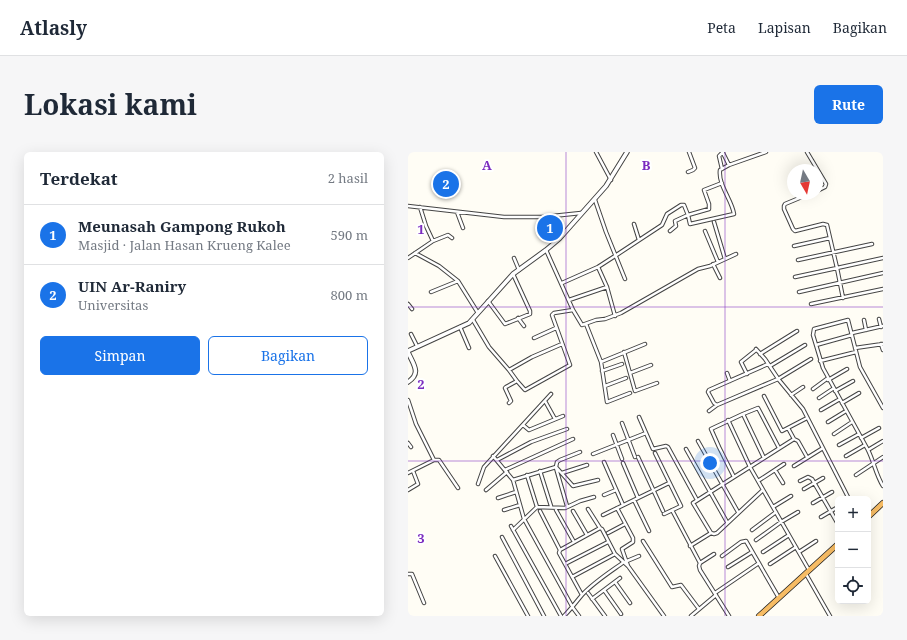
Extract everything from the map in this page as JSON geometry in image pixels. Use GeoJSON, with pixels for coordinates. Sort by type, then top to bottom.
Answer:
{"type":"FeatureCollection","features":[{"type":"Feature","properties":{"kind":"highway"},"geometry":{"type":"LineString","coordinates":[[871,514],[882,505]]}},
{"type":"Feature","properties":{"kind":"highway"},"geometry":{"type":"LineString","coordinates":[[759,616],[835,547]]}},
{"type":"Feature","properties":{"kind":"street"},"geometry":{"type":"LineString","coordinates":[[596,152],[611,180]]}},
{"type":"Feature","properties":{"kind":"street"},"geometry":{"type":"LineString","coordinates":[[622,152],[624,157]]}},
{"type":"Feature","properties":{"kind":"street"},"geometry":{"type":"LineString","coordinates":[[408,382],[416,376],[416,373],[408,351],[473,320],[487,301],[513,274],[559,239],[611,180],[627,152]]}},
{"type":"Feature","properties":{"kind":"street"},"geometry":{"type":"LineString","coordinates":[[688,172],[695,168],[689,152]]}},
{"type":"Feature","properties":{"kind":"street"},"geometry":{"type":"LineString","coordinates":[[722,169],[719,156],[723,152],[729,166]]}},
{"type":"Feature","properties":{"kind":"street"},"geometry":{"type":"LineString","coordinates":[[562,283],[598,267],[615,256],[662,225],[667,214],[681,205],[684,205],[690,224],[734,214],[719,173],[722,169],[757,154],[766,152]]}},
{"type":"Feature","properties":{"kind":"street"},"geometry":{"type":"LineString","coordinates":[[807,152],[814,164]]}},
{"type":"Feature","properties":{"kind":"street"},"geometry":{"type":"LineString","coordinates":[[823,180],[826,185],[823,188]]}},
{"type":"Feature","properties":{"kind":"street"},"geometry":{"type":"LineString","coordinates":[[670,230],[676,226],[675,221],[708,209],[709,204],[704,190],[722,183]]}},
{"type":"Feature","properties":{"kind":"street"},"geometry":{"type":"LineString","coordinates":[[594,200],[625,279]]}},
{"type":"Feature","properties":{"kind":"street"},"geometry":{"type":"LineString","coordinates":[[795,200],[784,205],[784,209],[793,229],[797,231],[824,224],[828,226],[843,298]]}},
{"type":"Feature","properties":{"kind":"street"},"geometry":{"type":"LineString","coordinates":[[408,206],[494,216],[527,217],[582,213]]}},
{"type":"Feature","properties":{"kind":"street"},"geometry":{"type":"LineString","coordinates":[[420,207],[433,241]]}},
{"type":"Feature","properties":{"kind":"street"},"geometry":{"type":"LineString","coordinates":[[457,212],[463,228]]}},
{"type":"Feature","properties":{"kind":"street"},"geometry":{"type":"LineString","coordinates":[[714,222],[725,259]]}},
{"type":"Feature","properties":{"kind":"street"},"geometry":{"type":"LineString","coordinates":[[634,224],[639,240]]}},
{"type":"Feature","properties":{"kind":"street"},"geometry":{"type":"LineString","coordinates":[[705,231],[718,262]]}},
{"type":"Feature","properties":{"kind":"street"},"geometry":{"type":"LineString","coordinates":[[408,258],[433,241],[448,235],[452,238]]}},
{"type":"Feature","properties":{"kind":"street"},"geometry":{"type":"LineString","coordinates":[[794,246],[830,238]]}},
{"type":"Feature","properties":{"kind":"street"},"geometry":{"type":"LineString","coordinates":[[798,260],[872,244]]}},
{"type":"Feature","properties":{"kind":"street"},"geometry":{"type":"LineString","coordinates":[[546,250],[573,310],[581,324],[615,316],[698,269],[736,254]]}},
{"type":"Feature","properties":{"kind":"street"},"geometry":{"type":"LineString","coordinates":[[415,253],[439,266],[458,281],[478,313]]}},
{"type":"Feature","properties":{"kind":"street"},"geometry":{"type":"LineString","coordinates":[[514,258],[519,270]]}},
{"type":"Feature","properties":{"kind":"street"},"geometry":{"type":"LineString","coordinates":[[794,277],[883,258]]}},
{"type":"Feature","properties":{"kind":"street"},"geometry":{"type":"LineString","coordinates":[[713,264],[720,278]]}},
{"type":"Feature","properties":{"kind":"street"},"geometry":{"type":"LineString","coordinates":[[598,267],[607,287],[615,316]]}},
{"type":"Feature","properties":{"kind":"street"},"geometry":{"type":"LineString","coordinates":[[799,292],[883,273]]}},
{"type":"Feature","properties":{"kind":"street"},"geometry":{"type":"LineString","coordinates":[[487,301],[504,323],[530,314],[513,274]]}},
{"type":"Feature","properties":{"kind":"street"},"geometry":{"type":"LineString","coordinates":[[431,292],[458,281]]}},
{"type":"Feature","properties":{"kind":"street"},"geometry":{"type":"LineString","coordinates":[[569,300],[607,287]]}},
{"type":"Feature","properties":{"kind":"street"},"geometry":{"type":"LineString","coordinates":[[811,304],[883,289]]}},
{"type":"Feature","properties":{"kind":"street"},"geometry":{"type":"LineString","coordinates":[[408,304],[412,309]]}},
{"type":"Feature","properties":{"kind":"street"},"geometry":{"type":"LineString","coordinates":[[473,320],[489,347],[525,390],[570,365],[552,314],[573,310]]}},
{"type":"Feature","properties":{"kind":"street"},"geometry":{"type":"LineString","coordinates":[[518,318],[524,326]]}},
{"type":"Feature","properties":{"kind":"street"},"geometry":{"type":"LineString","coordinates":[[816,345],[866,330],[882,327],[879,319]]}},
{"type":"Feature","properties":{"kind":"street"},"geometry":{"type":"LineString","coordinates":[[883,408],[860,367],[848,320],[814,329],[813,332],[820,361],[828,379],[868,450],[874,462],[879,480],[883,486]]}},
{"type":"Feature","properties":{"kind":"street"},"geometry":{"type":"LineString","coordinates":[[864,320],[866,330]]}},
{"type":"Feature","properties":{"kind":"street"},"geometry":{"type":"LineString","coordinates":[[586,324],[601,362],[608,402],[630,394]]}},
{"type":"Feature","properties":{"kind":"street"},"geometry":{"type":"LineString","coordinates":[[460,327],[469,348]]}},
{"type":"Feature","properties":{"kind":"street"},"geometry":{"type":"LineString","coordinates":[[534,338],[556,328]]}},
{"type":"Feature","properties":{"kind":"street"},"geometry":{"type":"LineString","coordinates":[[760,354],[797,331]]}},
{"type":"Feature","properties":{"kind":"street"},"geometry":{"type":"LineString","coordinates":[[411,334],[417,346]]}},
{"type":"Feature","properties":{"kind":"street"},"geometry":{"type":"LineString","coordinates":[[509,370],[532,357],[562,344]]}},
{"type":"Feature","properties":{"kind":"street"},"geometry":{"type":"LineString","coordinates":[[601,362],[645,344]]}},
{"type":"Feature","properties":{"kind":"street"},"geometry":{"type":"LineString","coordinates":[[855,348],[882,344],[883,350]]}},
{"type":"Feature","properties":{"kind":"street"},"geometry":{"type":"LineString","coordinates":[[717,405],[714,403],[707,390],[769,365],[805,345]]}},
{"type":"Feature","properties":{"kind":"street"},"geometry":{"type":"LineString","coordinates":[[746,374],[741,362],[756,349],[802,408],[847,496]]}},
{"type":"Feature","properties":{"kind":"street"},"geometry":{"type":"LineString","coordinates":[[624,352],[635,391],[657,383]]}},
{"type":"Feature","properties":{"kind":"street"},"geometry":{"type":"LineString","coordinates":[[820,361],[856,352]]}},
{"type":"Feature","properties":{"kind":"street"},"geometry":{"type":"LineString","coordinates":[[709,410],[717,405],[778,379],[811,360]]}},
{"type":"Feature","properties":{"kind":"street"},"geometry":{"type":"LineString","coordinates":[[602,371],[622,364]]}},
{"type":"Feature","properties":{"kind":"street"},"geometry":{"type":"LineString","coordinates":[[630,373],[651,365]]}},
{"type":"Feature","properties":{"kind":"street"},"geometry":{"type":"LineString","coordinates":[[813,389],[828,379],[848,370]]}},
{"type":"Feature","properties":{"kind":"street"},"geometry":{"type":"LineString","coordinates":[[727,374],[730,381]]}},
{"type":"Feature","properties":{"kind":"street"},"geometry":{"type":"LineString","coordinates":[[605,386],[626,378]]}},
{"type":"Feature","properties":{"kind":"street"},"geometry":{"type":"LineString","coordinates":[[509,403],[510,400],[505,387],[517,381]]}},
{"type":"Feature","properties":{"kind":"street"},"geometry":{"type":"LineString","coordinates":[[819,398],[834,389],[853,381]]}},
{"type":"Feature","properties":{"kind":"street"},"geometry":{"type":"LineString","coordinates":[[792,395],[803,387]]}},
{"type":"Feature","properties":{"kind":"street"},"geometry":{"type":"LineString","coordinates":[[842,403],[859,393]]}},
{"type":"Feature","properties":{"kind":"street"},"geometry":{"type":"LineString","coordinates":[[478,484],[484,467],[551,394]]}},
{"type":"Feature","properties":{"kind":"street"},"geometry":{"type":"LineString","coordinates":[[764,396],[781,431],[807,418]]}},
{"type":"Feature","properties":{"kind":"street"},"geometry":{"type":"LineString","coordinates":[[821,410],[840,398]]}},
{"type":"Feature","properties":{"kind":"street"},"geometry":{"type":"LineString","coordinates":[[408,400],[416,424],[434,460]]}},
{"type":"Feature","properties":{"kind":"street"},"geometry":{"type":"LineString","coordinates":[[545,401],[555,419]]}},
{"type":"Feature","properties":{"kind":"street"},"geometry":{"type":"LineString","coordinates":[[734,477],[711,429],[728,420],[758,408],[779,448]]}},
{"type":"Feature","properties":{"kind":"street"},"geometry":{"type":"LineString","coordinates":[[828,422],[846,411]]}},
{"type":"Feature","properties":{"kind":"street"},"geometry":{"type":"LineString","coordinates":[[743,414],[764,458]]}},
{"type":"Feature","properties":{"kind":"street"},"geometry":{"type":"LineString","coordinates":[[523,425],[529,430],[564,416]]}},
{"type":"Feature","properties":{"kind":"street"},"geometry":{"type":"LineString","coordinates":[[639,417],[653,449],[666,446],[668,447],[697,500]]}},
{"type":"Feature","properties":{"kind":"street"},"geometry":{"type":"LineString","coordinates":[[728,420],[750,467],[796,547],[830,616]]}},
{"type":"Feature","properties":{"kind":"street"},"geometry":{"type":"LineString","coordinates":[[834,434],[852,422]]}},
{"type":"Feature","properties":{"kind":"street"},"geometry":{"type":"LineString","coordinates":[[622,423],[628,440],[664,513],[681,506],[655,453]]}},
{"type":"Feature","properties":{"kind":"street"},"geometry":{"type":"LineString","coordinates":[[788,428],[794,439],[798,441],[807,457]]}},
{"type":"Feature","properties":{"kind":"street"},"geometry":{"type":"LineString","coordinates":[[861,438],[879,428]]}},
{"type":"Feature","properties":{"kind":"street"},"geometry":{"type":"LineString","coordinates":[[498,460],[531,442],[567,429]]}},
{"type":"Feature","properties":{"kind":"street"},"geometry":{"type":"LineString","coordinates":[[593,454],[646,433]]}},
{"type":"Feature","properties":{"kind":"street"},"geometry":{"type":"LineString","coordinates":[[840,445],[859,434]]}},
{"type":"Feature","properties":{"kind":"street"},"geometry":{"type":"LineString","coordinates":[[613,435],[638,498]]}},
{"type":"Feature","properties":{"kind":"street"},"geometry":{"type":"LineString","coordinates":[[711,533],[693,503],[794,439]]}},
{"type":"Feature","properties":{"kind":"street"},"geometry":{"type":"LineString","coordinates":[[486,490],[506,471],[573,440]]}},
{"type":"Feature","properties":{"kind":"street"},"geometry":{"type":"LineString","coordinates":[[698,441],[738,512]]}},
{"type":"Feature","properties":{"kind":"street"},"geometry":{"type":"LineString","coordinates":[[868,450],[883,441]]}},
{"type":"Feature","properties":{"kind":"street"},"geometry":{"type":"LineString","coordinates":[[408,443],[411,447]]}},
{"type":"Feature","properties":{"kind":"street"},"geometry":{"type":"LineString","coordinates":[[846,456],[865,445]]}},
{"type":"Feature","properties":{"kind":"street"},"geometry":{"type":"LineString","coordinates":[[794,466],[823,448]]}},
{"type":"Feature","properties":{"kind":"street"},"geometry":{"type":"LineString","coordinates":[[686,449],[727,522]]}},
{"type":"Feature","properties":{"kind":"street"},"geometry":{"type":"LineString","coordinates":[[567,506],[556,467],[560,460],[580,452]]}},
{"type":"Feature","properties":{"kind":"street"},"geometry":{"type":"LineString","coordinates":[[493,456],[498,460],[513,480],[524,519],[573,608],[579,616]]}},
{"type":"Feature","properties":{"kind":"street"},"geometry":{"type":"LineString","coordinates":[[856,475],[883,457]]}},
{"type":"Feature","properties":{"kind":"street"},"geometry":{"type":"LineString","coordinates":[[408,473],[434,460],[441,461],[458,488]]}},
{"type":"Feature","properties":{"kind":"street"},"geometry":{"type":"LineString","coordinates":[[604,462],[623,505]]}},
{"type":"Feature","properties":{"kind":"street"},"geometry":{"type":"LineString","coordinates":[[758,481],[784,464]]}},
{"type":"Feature","properties":{"kind":"street"},"geometry":{"type":"LineString","coordinates":[[562,473],[587,465]]}},
{"type":"Feature","properties":{"kind":"street"},"geometry":{"type":"LineString","coordinates":[[513,480],[556,467]]}},
{"type":"Feature","properties":{"kind":"street"},"geometry":{"type":"LineString","coordinates":[[556,467],[573,486],[598,480]]}},
{"type":"Feature","properties":{"kind":"street"},"geometry":{"type":"LineString","coordinates":[[775,470],[783,483]]}},
{"type":"Feature","properties":{"kind":"street"},"geometry":{"type":"LineString","coordinates":[[408,490],[418,484],[413,471]]}},
{"type":"Feature","properties":{"kind":"street"},"geometry":{"type":"LineString","coordinates":[[540,471],[550,506]]}},
{"type":"Feature","properties":{"kind":"street"},"geometry":{"type":"LineString","coordinates":[[527,475],[537,507]]}},
{"type":"Feature","properties":{"kind":"street"},"geometry":{"type":"LineString","coordinates":[[800,481],[809,477],[812,479],[835,519]]}},
{"type":"Feature","properties":{"kind":"street"},"geometry":{"type":"LineString","coordinates":[[804,489],[823,478]]}},
{"type":"Feature","properties":{"kind":"street"},"geometry":{"type":"LineString","coordinates":[[603,515],[670,483]]}},
{"type":"Feature","properties":{"kind":"street"},"geometry":{"type":"LineString","coordinates":[[604,496],[616,490]]}},
{"type":"Feature","properties":{"kind":"street"},"geometry":{"type":"LineString","coordinates":[[690,546],[711,533],[716,533],[763,490]]}},
{"type":"Feature","properties":{"kind":"street"},"geometry":{"type":"LineString","coordinates":[[498,498],[516,492]]}},
{"type":"Feature","properties":{"kind":"street"},"geometry":{"type":"LineString","coordinates":[[813,503],[832,492]]}},
{"type":"Feature","properties":{"kind":"street"},"geometry":{"type":"LineString","coordinates":[[773,507],[791,496]]}},
{"type":"Feature","properties":{"kind":"street"},"geometry":{"type":"LineString","coordinates":[[513,530],[537,507],[550,506],[564,508],[594,497]]}},
{"type":"Feature","properties":{"kind":"street"},"geometry":{"type":"LineString","coordinates":[[634,500],[649,531]]}},
{"type":"Feature","properties":{"kind":"street"},"geometry":{"type":"LineString","coordinates":[[504,510],[520,505]]}},
{"type":"Feature","properties":{"kind":"street"},"geometry":{"type":"LineString","coordinates":[[618,508],[633,538],[633,542],[622,549],[626,562],[664,616]]}},
{"type":"Feature","properties":{"kind":"street"},"geometry":{"type":"LineString","coordinates":[[821,517],[835,508]]}},
{"type":"Feature","properties":{"kind":"street"},"geometry":{"type":"LineString","coordinates":[[588,509],[602,529],[615,554],[626,562]]}},
{"type":"Feature","properties":{"kind":"street"},"geometry":{"type":"LineString","coordinates":[[556,510],[574,542]]}},
{"type":"Feature","properties":{"kind":"street"},"geometry":{"type":"LineString","coordinates":[[672,510],[700,563],[700,570],[729,616]]}},
{"type":"Feature","properties":{"kind":"street"},"geometry":{"type":"LineString","coordinates":[[540,511],[560,550],[559,553],[582,595]]}},
{"type":"Feature","properties":{"kind":"street"},"geometry":{"type":"LineString","coordinates":[[573,511],[587,535]]}},
{"type":"Feature","properties":{"kind":"street"},"geometry":{"type":"LineString","coordinates":[[752,530],[776,512]]}},
{"type":"Feature","properties":{"kind":"street"},"geometry":{"type":"LineString","coordinates":[[756,540],[798,512]]}},
{"type":"Feature","properties":{"kind":"street"},"geometry":{"type":"LineString","coordinates":[[608,533],[625,524]]}},
{"type":"Feature","properties":{"kind":"street"},"geometry":{"type":"LineString","coordinates":[[511,526],[562,616],[573,608],[582,595],[599,580],[626,562],[639,556]]}},
{"type":"Feature","properties":{"kind":"street"},"geometry":{"type":"LineString","coordinates":[[560,550],[600,528]]}},
{"type":"Feature","properties":{"kind":"street"},"geometry":{"type":"LineString","coordinates":[[762,552],[789,535]]}},
{"type":"Feature","properties":{"kind":"street"},"geometry":{"type":"LineString","coordinates":[[502,537],[544,616]]}},
{"type":"Feature","properties":{"kind":"street"},"geometry":{"type":"LineString","coordinates":[[643,541],[672,587],[681,585],[699,609]]}},
{"type":"Feature","properties":{"kind":"street"},"geometry":{"type":"LineString","coordinates":[[722,556],[743,541],[746,542],[779,598]]}},
{"type":"Feature","properties":{"kind":"street"},"geometry":{"type":"LineString","coordinates":[[798,552],[816,541]]}},
{"type":"Feature","properties":{"kind":"street"},"geometry":{"type":"LineString","coordinates":[[565,564],[608,542]]}},
{"type":"Feature","properties":{"kind":"street"},"geometry":{"type":"LineString","coordinates":[[770,564],[796,547]]}},
{"type":"Feature","properties":{"kind":"street"},"geometry":{"type":"LineString","coordinates":[[728,567],[752,552]]}},
{"type":"Feature","properties":{"kind":"street"},"geometry":{"type":"LineString","coordinates":[[572,577],[615,554]]}},
{"type":"Feature","properties":{"kind":"street"},"geometry":{"type":"LineString","coordinates":[[700,563],[714,554]]}},
{"type":"Feature","properties":{"kind":"street"},"geometry":{"type":"LineString","coordinates":[[495,556],[528,616]]}},
{"type":"Feature","properties":{"kind":"street"},"geometry":{"type":"LineString","coordinates":[[691,616],[716,594],[759,563]]}},
{"type":"Feature","properties":{"kind":"street"},"geometry":{"type":"LineString","coordinates":[[408,574],[412,574],[424,603]]}},
{"type":"Feature","properties":{"kind":"street"},"geometry":{"type":"LineString","coordinates":[[592,598],[620,578]]}},
{"type":"Feature","properties":{"kind":"street"},"geometry":{"type":"LineString","coordinates":[[615,582],[630,603]]}},
{"type":"Feature","properties":{"kind":"street"},"geometry":{"type":"LineString","coordinates":[[604,590],[621,614]]}},
{"type":"Feature","properties":{"kind":"street"},"geometry":{"type":"LineString","coordinates":[[588,593],[605,616]]}},
{"type":"Feature","properties":{"kind":"place","name":"UIN Ar-Raniry"},"geometry":{"type":"Point","coordinates":[446,184]}},
{"type":"Feature","properties":{"kind":"place","name":"Meunasah Gampong Rukoh"},"geometry":{"type":"Point","coordinates":[550,228]}}]}
